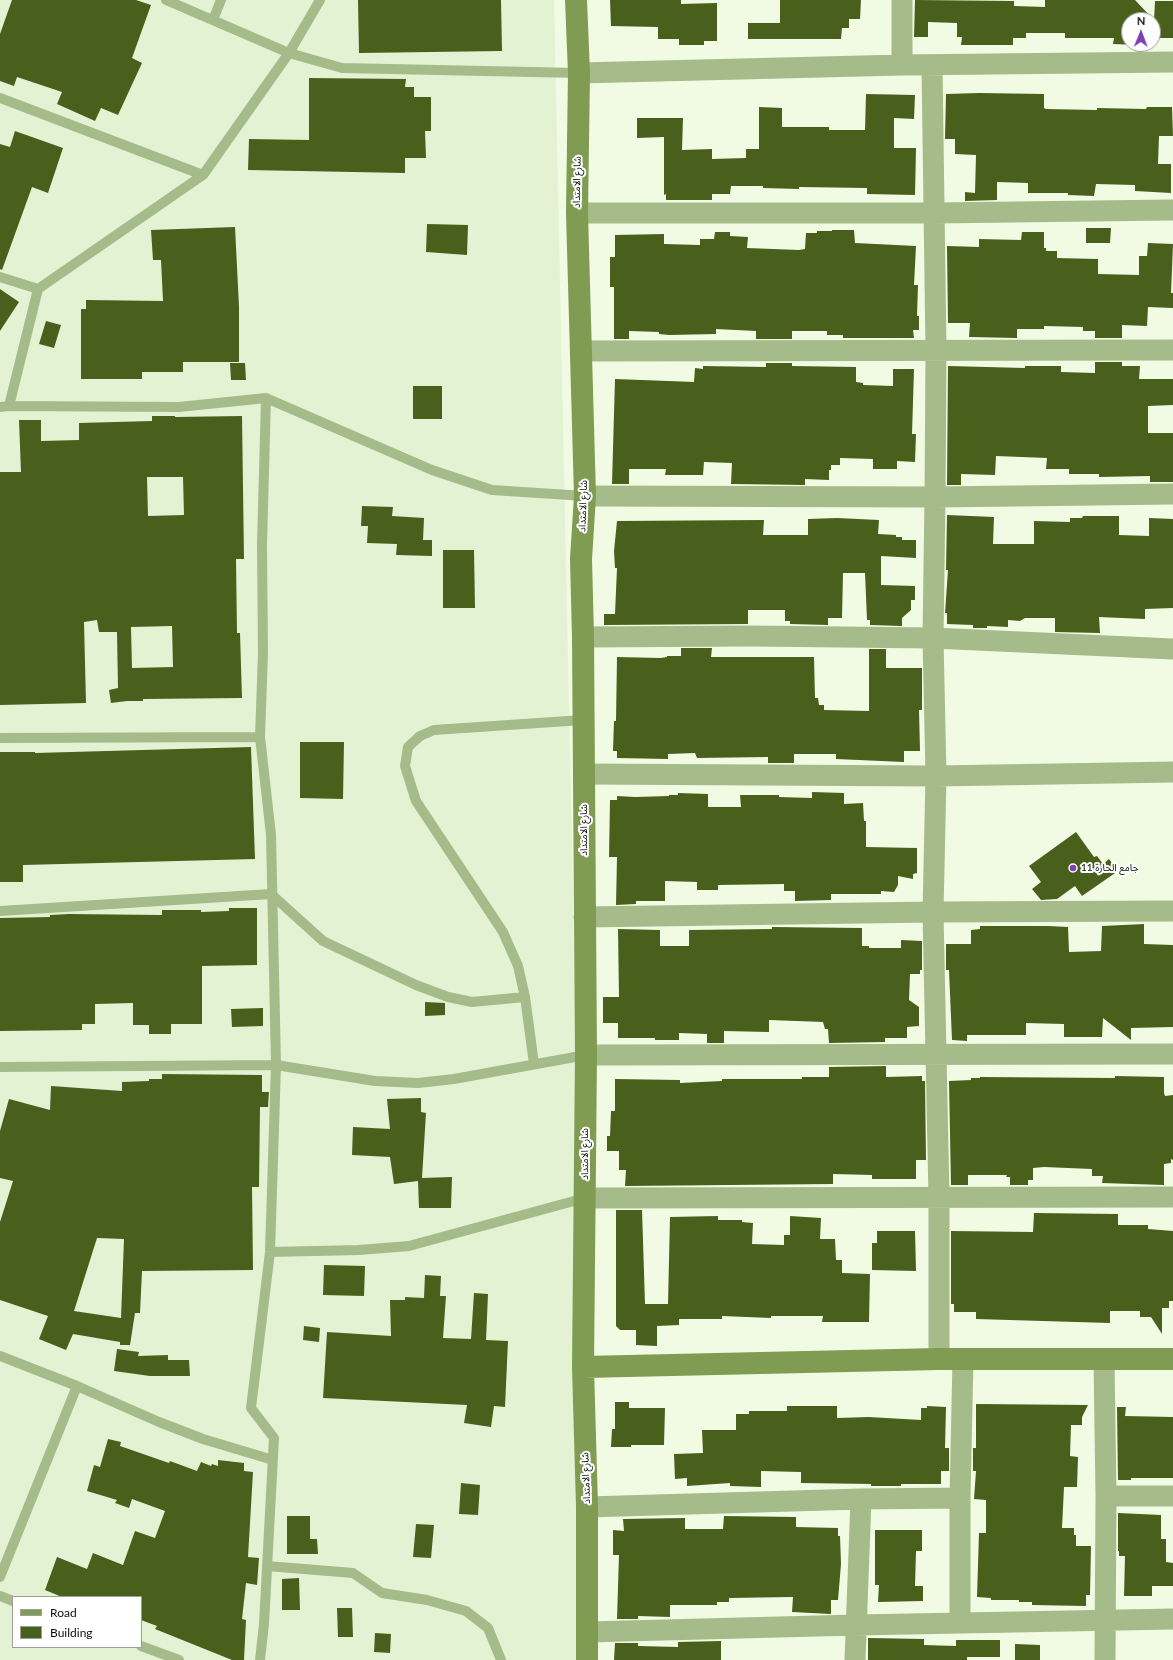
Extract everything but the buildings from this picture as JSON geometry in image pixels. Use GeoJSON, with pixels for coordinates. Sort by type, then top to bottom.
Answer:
{"type":"FeatureCollection","features":[{"type":"Feature","properties":{"kind":"street","name":"شارع الامتداد"},"geometry":{"type":"LineString","coordinates":[[576,0],[579,73],[576,213],[585,496],[581,559],[584,720],[586,1055],[583,1367],[587,1507],[587,1660]]}},
{"type":"Feature","properties":{"kind":"street"},"geometry":{"type":"LineString","coordinates":[[902,0],[902,65]]}},
{"type":"Feature","properties":{"kind":"street"},"geometry":{"type":"LineString","coordinates":[[579,73],[902,65],[1173,62]]}},
{"type":"Feature","properties":{"kind":"street"},"geometry":{"type":"LineString","coordinates":[[932,65],[936,351],[933,638],[936,776],[932,912],[937,1055],[939,1359]]}},
{"type":"Feature","properties":{"kind":"street"},"geometry":{"type":"LineString","coordinates":[[576,213],[934,213],[1173,210]]}},
{"type":"Feature","properties":{"kind":"street"},"geometry":{"type":"LineString","coordinates":[[581,352],[1173,350]]}},
{"type":"Feature","properties":{"kind":"street"},"geometry":{"type":"LineString","coordinates":[[585,496],[935,497],[1173,494]]}},
{"type":"Feature","properties":{"kind":"street"},"geometry":{"type":"LineString","coordinates":[[583,637],[752,636],[933,638],[1173,649]]}},
{"type":"Feature","properties":{"kind":"street"},"geometry":{"type":"LineString","coordinates":[[584,774],[936,776],[1173,772]]}},
{"type":"Feature","properties":{"kind":"street"},"geometry":{"type":"LineString","coordinates":[[584,917],[932,912],[1173,911]]}},
{"type":"Feature","properties":{"kind":"street"},"geometry":{"type":"LineString","coordinates":[[586,1055],[1173,1054]]}},
{"type":"Feature","properties":{"kind":"street"},"geometry":{"type":"LineString","coordinates":[[585,1198],[1173,1197]]}},
{"type":"Feature","properties":{"kind":"street"},"geometry":{"type":"LineString","coordinates":[[583,1367],[939,1359],[1173,1359]]}},
{"type":"Feature","properties":{"kind":"street"},"geometry":{"type":"LineString","coordinates":[[960,1622],[960,1498],[963,1359]]}},
{"type":"Feature","properties":{"kind":"street"},"geometry":{"type":"LineString","coordinates":[[1104,1359],[1106,1496],[1105,1660]]}},
{"type":"Feature","properties":{"kind":"street"},"geometry":{"type":"LineString","coordinates":[[1106,1496],[1173,1496]]}},
{"type":"Feature","properties":{"kind":"street"},"geometry":{"type":"LineString","coordinates":[[587,1507],[861,1499],[960,1498]]}},
{"type":"Feature","properties":{"kind":"street"},"geometry":{"type":"LineString","coordinates":[[855,1660],[861,1499]]}},
{"type":"Feature","properties":{"kind":"street"},"geometry":{"type":"LineString","coordinates":[[587,1632],[856,1624],[1173,1619]]}},
{"type":"Feature","properties":{"kind":"lane"},"geometry":{"type":"LineString","coordinates":[[166,0],[289,54],[342,68],[579,73]]}},
{"type":"Feature","properties":{"kind":"lane"},"geometry":{"type":"LineString","coordinates":[[213,20],[222,0]]}},
{"type":"Feature","properties":{"kind":"lane"},"geometry":{"type":"LineString","coordinates":[[320,0],[289,54],[203,175],[38,289],[4,407],[179,407],[266,398],[432,470],[492,490],[585,496]]}},
{"type":"Feature","properties":{"kind":"lane"},"geometry":{"type":"LineString","coordinates":[[0,98],[203,175]]}},
{"type":"Feature","properties":{"kind":"lane"},"geometry":{"type":"LineString","coordinates":[[0,277],[38,289]]}},
{"type":"Feature","properties":{"kind":"lane"},"geometry":{"type":"LineString","coordinates":[[260,1660],[264,1624],[274,1438],[251,1408],[270,1252],[276,1066],[271,835],[260,738],[263,653],[262,545],[266,398]]}},
{"type":"Feature","properties":{"kind":"lane"},"geometry":{"type":"LineString","coordinates":[[534,1064],[525,997],[518,966],[503,932],[416,801],[405,766],[408,747],[420,736],[434,730],[584,720]]}},
{"type":"Feature","properties":{"kind":"lane"},"geometry":{"type":"LineString","coordinates":[[0,738],[260,738]]}},
{"type":"Feature","properties":{"kind":"lane"},"geometry":{"type":"LineString","coordinates":[[0,911],[272,894],[323,941],[416,985],[448,997],[472,1002],[525,997]]}},
{"type":"Feature","properties":{"kind":"lane"},"geometry":{"type":"LineString","coordinates":[[0,1067],[276,1066],[375,1080],[418,1083],[454,1079],[586,1055]]}},
{"type":"Feature","properties":{"kind":"lane"},"geometry":{"type":"LineString","coordinates":[[270,1252],[359,1250],[409,1246],[585,1198]]}},
{"type":"Feature","properties":{"kind":"lane"},"geometry":{"type":"LineString","coordinates":[[0,1356],[77,1386],[159,1422],[203,1439],[273,1460]]}},
{"type":"Feature","properties":{"kind":"lane"},"geometry":{"type":"LineString","coordinates":[[0,1577],[77,1386]]}},
{"type":"Feature","properties":{"kind":"lane"},"geometry":{"type":"LineString","coordinates":[[267,1566],[353,1573],[382,1593],[427,1600],[466,1611],[488,1628],[500,1660]]}},
{"type":"Feature","properties":{"kind":"lane"},"geometry":{"type":"LineString","coordinates":[[0,1596],[12,1601]]}},
{"type":"Feature","properties":{"kind":"lane"},"geometry":{"type":"LineString","coordinates":[[142,1646],[179,1660]]}},
{"type":"Feature","properties":{"kind":"shaded area"},"geometry":{"type":"Polygon","coordinates":[[[0,0],[554,0],[583,1367],[583,1660],[0,1660],[0,0]]]}},
{"type":"Feature","properties":{"kind":"place","name":"جامع الحارة 11"},"geometry":{"type":"Point","coordinates":[1073,868]}}]}
